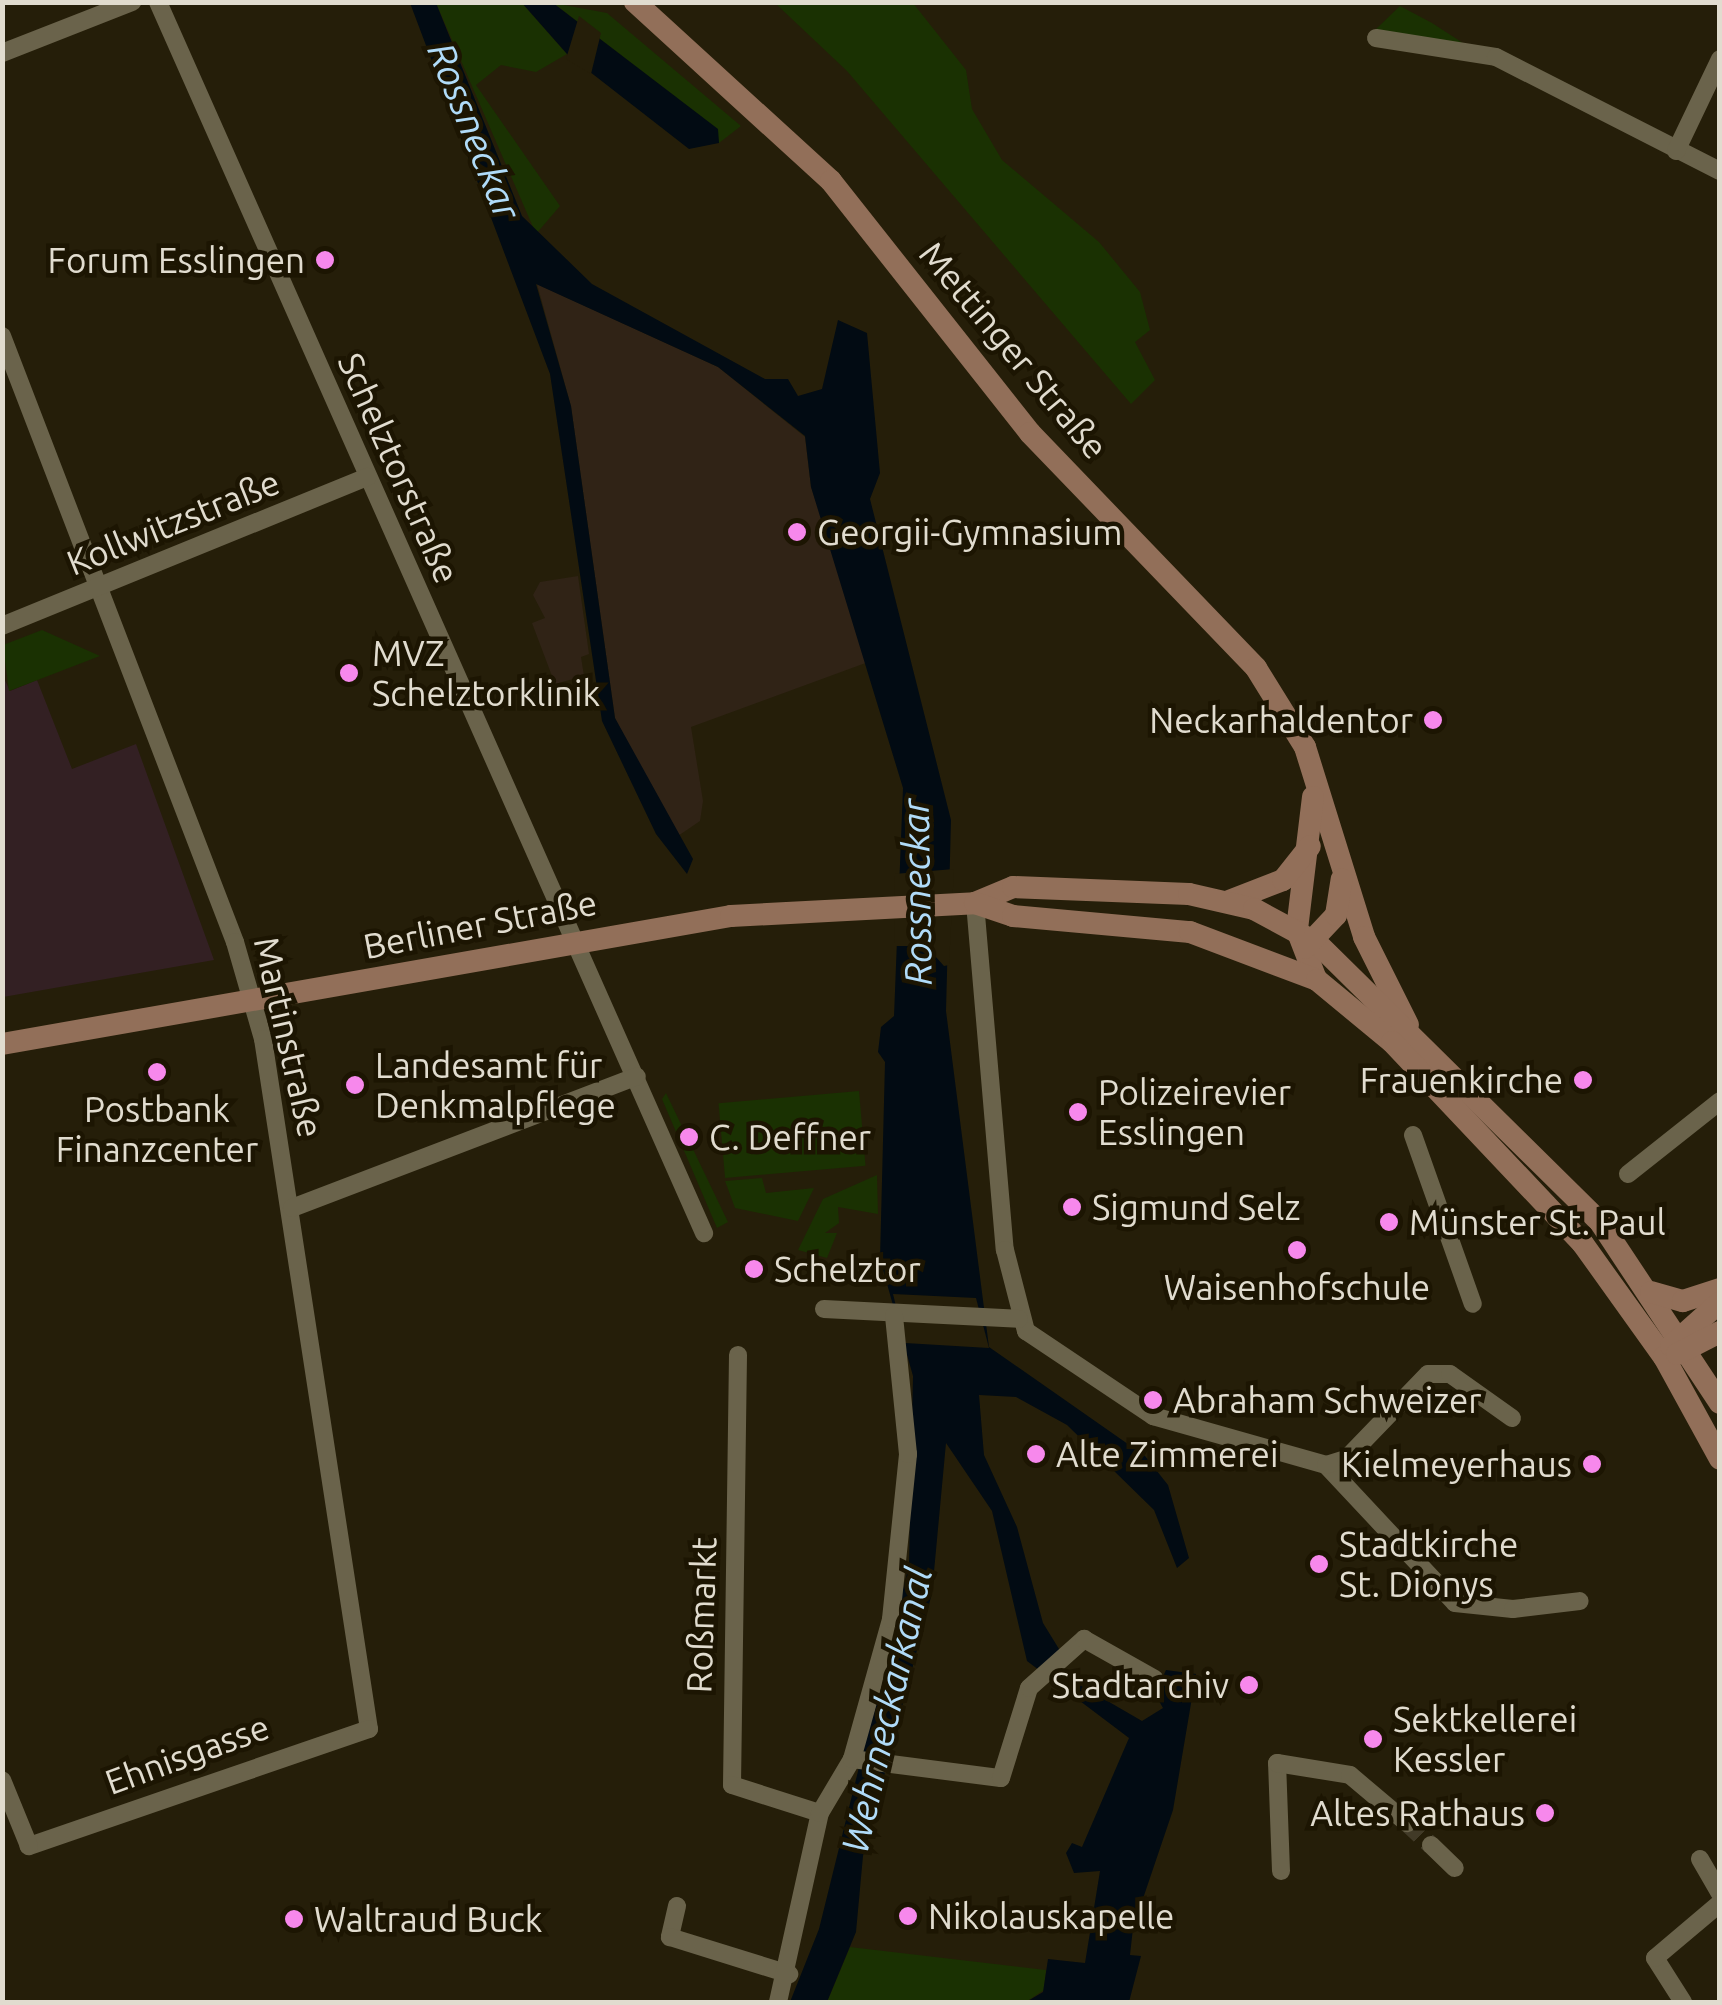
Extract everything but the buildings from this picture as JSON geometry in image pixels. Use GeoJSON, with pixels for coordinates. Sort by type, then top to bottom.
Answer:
{"type":"FeatureCollection","features":[{"type":"Feature","properties":{"kind":"main road","name":"Mettinger Straße"},"geometry":{"type":"LineString","coordinates":[[635,2],[831,181],[1030,433],[1256,668],[1312,764],[1342,870],[1408,1025]]}},
{"type":"Feature","properties":{"kind":"main road","name":"Mettinger Straße"},"geometry":{"type":"LineString","coordinates":[[1304,941],[1313,838],[1312,764]]}},
{"type":"Feature","properties":{"kind":"main road"},"geometry":{"type":"LineString","coordinates":[[1230,901],[1283,880],[1313,838]]}},
{"type":"Feature","properties":{"kind":"main road","name":"Mettinger Straße"},"geometry":{"type":"LineString","coordinates":[[1304,941],[1336,915],[1342,870]]}},
{"type":"Feature","properties":{"kind":"main road","name":"Berliner Straße"},"geometry":{"type":"LineString","coordinates":[[966,904],[1013,887],[1073,885],[1230,901],[1304,941],[1408,1025],[1600,1222],[1651,1292],[1720,1403]]}},
{"type":"Feature","properties":{"kind":"main road","name":"Berliner Straße"},"geometry":{"type":"LineString","coordinates":[[2,1044],[254,1004],[685,920],[966,904],[1013,916],[1162,927],[1268,956],[1317,980],[1366,1017],[1561,1216],[1664,1357],[1720,1459]]}},
{"type":"Feature","properties":{"kind":"main road","name":"Berliner Straße"},"geometry":{"type":"LineString","coordinates":[[1268,956],[1304,941]]}},
{"type":"Feature","properties":{"kind":"main road","name":"Berliner Straße"},"geometry":{"type":"LineString","coordinates":[[1304,941],[1317,980]]}},
{"type":"Feature","properties":{"kind":"main road"},"geometry":{"type":"LineString","coordinates":[[1651,1292],[1683,1301],[1720,1290]]}},
{"type":"Feature","properties":{"kind":"main road"},"geometry":{"type":"LineString","coordinates":[[1684,1344],[1720,1302]]}},
{"type":"Feature","properties":{"kind":"main road"},"geometry":{"type":"LineString","coordinates":[[1664,1357],[1684,1344],[1720,1332]]}},
{"type":"Feature","properties":{"kind":"street"},"geometry":{"type":"LineString","coordinates":[[2,54],[132,2]]}},
{"type":"Feature","properties":{"kind":"street","name":"Schelztorstraße"},"geometry":{"type":"LineString","coordinates":[[158,2],[704,1234]]}},
{"type":"Feature","properties":{"kind":"street"},"geometry":{"type":"LineString","coordinates":[[1376,38],[1496,57],[1720,171]]}},
{"type":"Feature","properties":{"kind":"street"},"geometry":{"type":"LineString","coordinates":[[1676,151],[1720,58]]}},
{"type":"Feature","properties":{"kind":"street","name":"Martinstraße"},"geometry":{"type":"LineString","coordinates":[[2,336],[101,588],[254,1004],[292,1208],[369,1729]]}},
{"type":"Feature","properties":{"kind":"street","name":"Kollwitzstraße"},"geometry":{"type":"LineString","coordinates":[[2,626],[368,477]]}},
{"type":"Feature","properties":{"kind":"street"},"geometry":{"type":"LineString","coordinates":[[966,904],[1020,1319]]}},
{"type":"Feature","properties":{"kind":"street"},"geometry":{"type":"LineString","coordinates":[[292,1208],[636,1076]]}},
{"type":"Feature","properties":{"kind":"street"},"geometry":{"type":"LineString","coordinates":[[1628,1174],[1720,1101]]}},
{"type":"Feature","properties":{"kind":"street"},"geometry":{"type":"LineString","coordinates":[[1413,1135],[1473,1304]]}},
{"type":"Feature","properties":{"kind":"street"},"geometry":{"type":"LineString","coordinates":[[824,1309],[896,1316],[1020,1319],[1126,1404],[1326,1465],[1456,1603],[1512,1610],[1580,1601]]}},
{"type":"Feature","properties":{"kind":"street"},"geometry":{"type":"LineString","coordinates":[[778,2002],[788,1974],[820,1812],[857,1761],[898,1573],[908,1454],[896,1316]]}},
{"type":"Feature","properties":{"kind":"street","name":"Roßmarkt"},"geometry":{"type":"LineString","coordinates":[[738,1355],[732,1785],[820,1812]]}},
{"type":"Feature","properties":{"kind":"street"},"geometry":{"type":"LineString","coordinates":[[1326,1465],[1346,1459],[1428,1374],[1450,1374],[1512,1418]]}},
{"type":"Feature","properties":{"kind":"street"},"geometry":{"type":"LineString","coordinates":[[857,1761],[1001,1778],[1036,1680],[1066,1650],[1088,1639],[1154,1679]]}},
{"type":"Feature","properties":{"kind":"street","name":"Ehnisgasse"},"geometry":{"type":"LineString","coordinates":[[2,1780],[29,1846],[369,1729]]}},
{"type":"Feature","properties":{"kind":"street"},"geometry":{"type":"LineString","coordinates":[[1280,1871],[1277,1763],[1350,1774],[1407,1823]]}},
{"type":"Feature","properties":{"kind":"street"},"geometry":{"type":"LineString","coordinates":[[1431,1845],[1456,1868]]}},
{"type":"Feature","properties":{"kind":"street"},"geometry":{"type":"LineString","coordinates":[[1700,1859],[1720,1893]]}},
{"type":"Feature","properties":{"kind":"street"},"geometry":{"type":"LineString","coordinates":[[1683,2002],[1655,1958],[1720,1904]]}},
{"type":"Feature","properties":{"kind":"street"},"geometry":{"type":"LineString","coordinates":[[677,1906],[670,1937],[788,1974]]}},
{"type":"Feature","properties":{"kind":"shaded area","name":"Georgii-Gymnasium"},"geometry":{"type":"Polygon","coordinates":[[[537,284],[718,367],[805,437],[811,487],[871,661],[691,727],[703,801],[700,821],[675,838],[615,718],[571,406],[537,284]]]}},
{"type":"Feature","properties":{"kind":"shaded area"},"geometry":{"type":"Polygon","coordinates":[[[578,576],[589,654],[581,657],[584,676],[555,684],[532,623],[545,618],[533,595],[540,582],[578,576]]]}},
{"type":"Feature","properties":{"kind":"shaded area"},"geometry":{"type":"Polygon","coordinates":[[[2,674],[10,691],[37,680],[72,769],[136,744],[214,960],[3,997],[2,674]]]}},
{"type":"Feature","properties":{"kind":"green space"},"geometry":{"type":"Polygon","coordinates":[[[436,3],[522,3],[567,54],[536,72],[501,65],[476,85],[560,206],[536,234],[436,3]]]}},
{"type":"Feature","properties":{"kind":"green space"},"geometry":{"type":"Polygon","coordinates":[[[553,3],[607,13],[741,126],[719,143],[717,129],[553,3]]]}},
{"type":"Feature","properties":{"kind":"green space"},"geometry":{"type":"Polygon","coordinates":[[[775,3],[913,3],[966,70],[972,109],[1002,160],[1099,242],[1140,292],[1150,330],[1135,342],[1155,380],[1131,404],[847,71],[775,3]]]}},
{"type":"Feature","properties":{"kind":"green space"},"geometry":{"type":"Polygon","coordinates":[[[1400,6],[1432,23],[1463,43],[1375,30],[1400,6]]]}},
{"type":"Feature","properties":{"kind":"green space"},"geometry":{"type":"Polygon","coordinates":[[[42,630],[100,656],[9,691],[3,645],[42,630]]]}},
{"type":"Feature","properties":{"kind":"green space"},"geometry":{"type":"Polygon","coordinates":[[[859,1091],[866,1166],[725,1178],[719,1103],[859,1091]]]}},
{"type":"Feature","properties":{"kind":"green space"},"geometry":{"type":"Polygon","coordinates":[[[666,1093],[728,1222],[717,1228],[662,1099],[666,1093]]]}},
{"type":"Feature","properties":{"kind":"green space"},"geometry":{"type":"Polygon","coordinates":[[[877,1175],[878,1214],[838,1207],[839,1223],[825,1233],[837,1233],[827,1258],[798,1250],[823,1199],[877,1175]]]}},
{"type":"Feature","properties":{"kind":"green space"},"geometry":{"type":"Polygon","coordinates":[[[762,1178],[766,1193],[814,1188],[798,1221],[735,1208],[725,1181],[762,1178]]]}},
{"type":"Feature","properties":{"kind":"green space"},"geometry":{"type":"Polygon","coordinates":[[[850,1947],[1046,1970],[1044,1990],[1026,2002],[827,2002],[850,1947]]]}},
{"type":"Feature","properties":{"kind":"water"},"geometry":{"type":"Polygon","coordinates":[[[410,3],[436,3],[522,216],[592,284],[765,379],[788,379],[798,396],[822,389],[838,320],[867,333],[880,473],[870,499],[951,820],[946,1011],[989,1347],[1145,1456],[1168,1485],[1189,1558],[1177,1568],[1154,1510],[1067,1425],[1016,1397],[979,1395],[984,1455],[1017,1527],[1043,1623],[1067,1662],[1061,1674],[1142,1721],[1163,1708],[1155,1694],[1166,1670],[1196,1674],[1173,1810],[1133,1928],[1130,1955],[1141,1956],[1129,2002],[1026,2002],[1043,1992],[1048,1959],[1085,1963],[1100,1871],[1074,1873],[1066,1853],[1072,1843],[1082,1847],[1129,1738],[1027,1661],[992,1511],[946,1443],[932,1593],[863,1856],[856,1932],[827,2002],[790,2002],[819,1929],[909,1565],[913,1376],[880,1259],[885,1062],[878,1052],[881,1027],[894,1016],[903,788],[811,487],[805,436],[718,367],[536,284],[571,406],[615,718],[693,859],[687,874],[656,834],[602,721],[550,374],[410,3]]]}},
{"type":"Feature","properties":{"kind":"water"},"geometry":{"type":"Polygon","coordinates":[[[522,3],[553,3],[718,129],[719,143],[689,149],[567,54],[522,3]]]}},
{"type":"Feature","properties":{"kind":"pier"},"geometry":{"type":"Polygon","coordinates":[[[579,16],[601,33],[591,74],[566,59],[579,16]]]}},
{"type":"Feature","properties":{"kind":"pier"},"geometry":{"type":"Polygon","coordinates":[[[954,869],[949,965],[944,966],[926,946],[895,946],[894,874],[954,869]]]}},
{"type":"Feature","properties":{"kind":"pier"},"geometry":{"type":"Polygon","coordinates":[[[893,1294],[976,1298],[989,1348],[905,1343],[893,1294]]]}},
{"type":"Feature","properties":{"kind":"tunnel"},"geometry":{"type":"LineString","coordinates":[[1407,1823],[1431,1845]]}},
{"type":"Feature","properties":{"kind":"place","name":"Forum Esslingen"},"geometry":{"type":"Point","coordinates":[325,260]}},
{"type":"Feature","properties":{"kind":"place","name":"Georgii-Gymnasium"},"geometry":{"type":"Point","coordinates":[797,532]}},
{"type":"Feature","properties":{"kind":"place","name":"MVZ Schelztorklinik"},"geometry":{"type":"Point","coordinates":[349,673]}},
{"type":"Feature","properties":{"kind":"place","name":"Neckarhaldentor"},"geometry":{"type":"Point","coordinates":[1433,720]}},
{"type":"Feature","properties":{"kind":"place","name":"Postbank Finanzcenter"},"geometry":{"type":"Point","coordinates":[157,1072]}},
{"type":"Feature","properties":{"kind":"place","name":"Frauenkirche"},"geometry":{"type":"Point","coordinates":[1583,1080]}},
{"type":"Feature","properties":{"kind":"place","name":"Landesamt für Denkmalpflege"},"geometry":{"type":"Point","coordinates":[355,1085]}},
{"type":"Feature","properties":{"kind":"place","name":"Polizeirevier Esslingen"},"geometry":{"type":"Point","coordinates":[1078,1112]}},
{"type":"Feature","properties":{"kind":"place","name":"C. Deffner"},"geometry":{"type":"Point","coordinates":[689,1137]}},
{"type":"Feature","properties":{"kind":"place","name":"Sigmund Selz"},"geometry":{"type":"Point","coordinates":[1072,1207]}},
{"type":"Feature","properties":{"kind":"place","name":"Münster St. Paul"},"geometry":{"type":"Point","coordinates":[1389,1222]}},
{"type":"Feature","properties":{"kind":"place","name":"Waisenhofschule"},"geometry":{"type":"Point","coordinates":[1297,1250]}},
{"type":"Feature","properties":{"kind":"place","name":"Schelztor"},"geometry":{"type":"Point","coordinates":[754,1269]}},
{"type":"Feature","properties":{"kind":"place","name":"Abraham Schweizer"},"geometry":{"type":"Point","coordinates":[1153,1400]}},
{"type":"Feature","properties":{"kind":"place","name":"Alte Zimmerei"},"geometry":{"type":"Point","coordinates":[1036,1454]}},
{"type":"Feature","properties":{"kind":"place","name":"Kielmeyerhaus"},"geometry":{"type":"Point","coordinates":[1592,1464]}},
{"type":"Feature","properties":{"kind":"place","name":"Stadtkirche St. Dionys"},"geometry":{"type":"Point","coordinates":[1319,1564]}},
{"type":"Feature","properties":{"kind":"place","name":"Stadtarchiv"},"geometry":{"type":"Point","coordinates":[1249,1685]}},
{"type":"Feature","properties":{"kind":"place","name":"Sektkellerei Kessler"},"geometry":{"type":"Point","coordinates":[1373,1739]}},
{"type":"Feature","properties":{"kind":"place","name":"Altes Rathaus"},"geometry":{"type":"Point","coordinates":[1545,1813]}},
{"type":"Feature","properties":{"kind":"place","name":"Nikolauskapelle"},"geometry":{"type":"Point","coordinates":[908,1916]}},
{"type":"Feature","properties":{"kind":"place","name":"Waltraud Buck"},"geometry":{"type":"Point","coordinates":[294,1919]}},
{"type":"Feature","properties":{"kind":"water label","name":"Rossneckar"},"geometry":{"type":"Point","coordinates":[474,131]}},
{"type":"Feature","properties":{"kind":"water label","name":"Rossneckar"},"geometry":{"type":"Point","coordinates":[917,892]}},
{"type":"Feature","properties":{"kind":"water label","name":"Wehrneckarkanal"},"geometry":{"type":"Point","coordinates":[887,1710]}}]}
